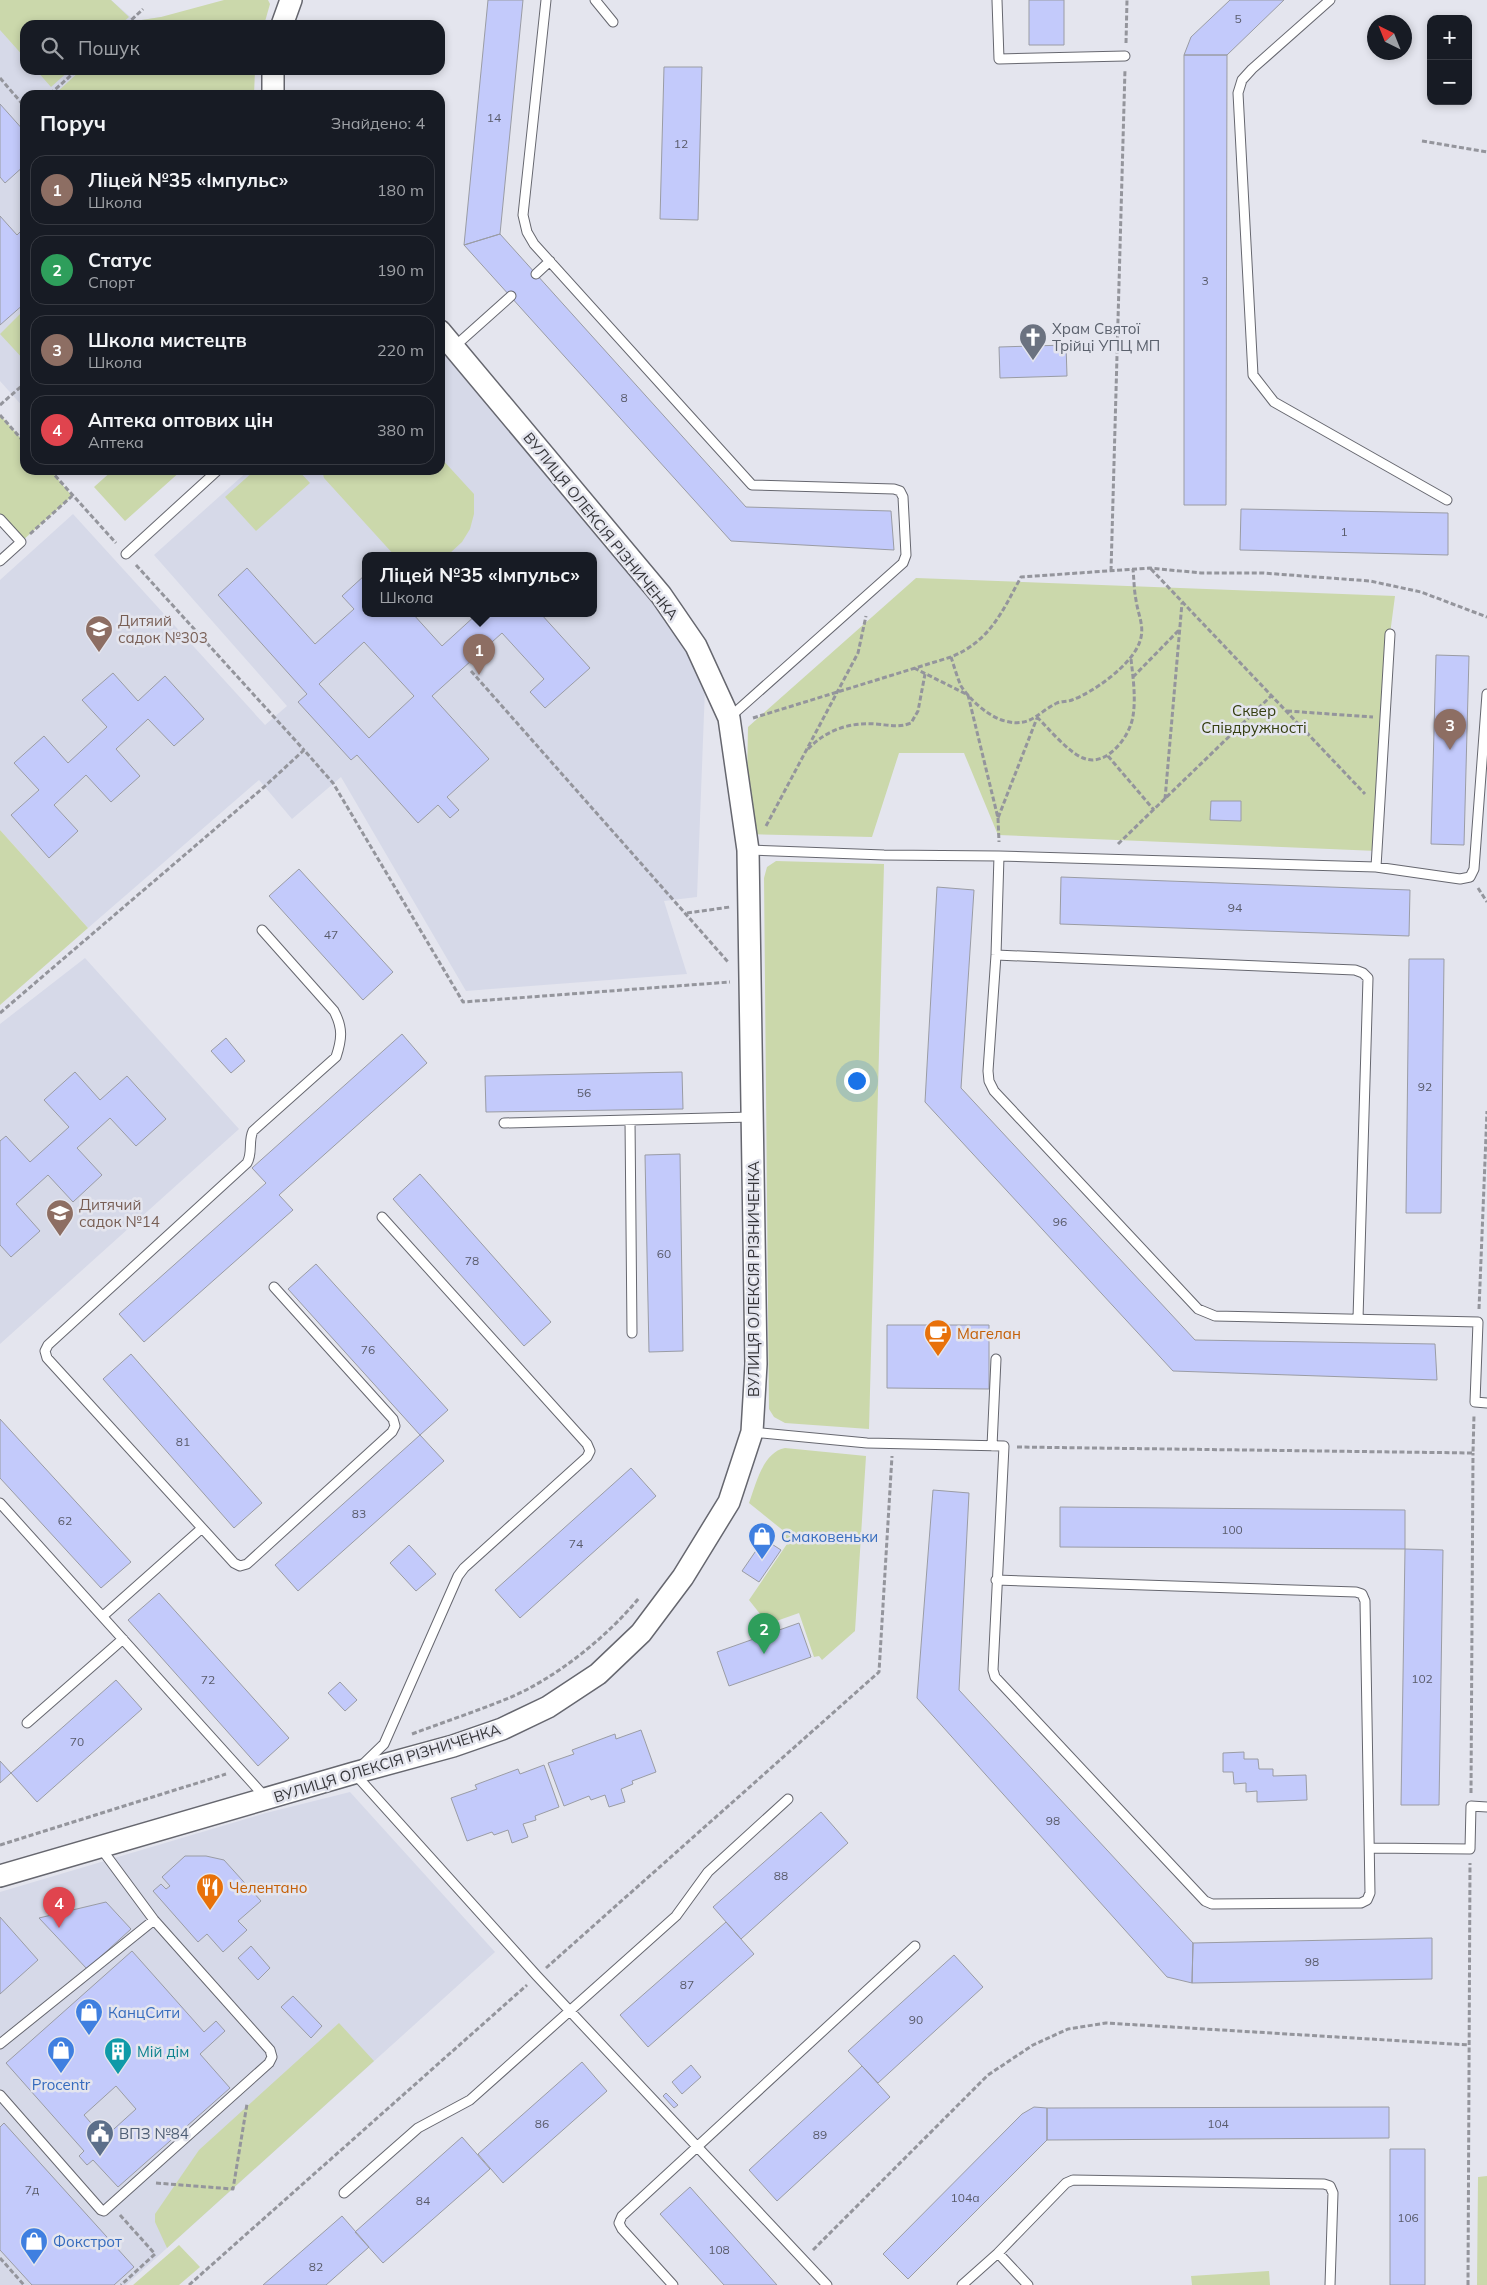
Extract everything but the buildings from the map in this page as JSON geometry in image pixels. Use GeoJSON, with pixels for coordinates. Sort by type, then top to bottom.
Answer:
{"type":"FeatureCollection","features":[{"type":"Feature","properties":{"kind":"street"},"geometry":{"type":"LineString","coordinates":[[284,20],[291,0]]}},
{"type":"Feature","properties":{"kind":"street"},"geometry":{"type":"LineString","coordinates":[[273,75],[273,90]]}},
{"type":"Feature","properties":{"kind":"street","name":"ВУЛИЦЯ ОЛЕКСІЯ РІЗНИЧЕНКА"},"geometry":{"type":"LineString","coordinates":[[5,1872],[100,1847],[453,1746],[502,1729],[548,1707],[598,1674],[641,1633],[683,1577],[729,1502],[752,1432],[756,1364],[753,1117],[754,850],[739,718],[696,646],[661,596],[445,337]]}},
{"type":"Feature","properties":{"kind":"lane"},"geometry":{"type":"LineString","coordinates":[[546,0],[523,215],[534,244],[752,485],[894,489],[900,491],[903,497],[906,559],[739,718]]}},
{"type":"Feature","properties":{"kind":"lane"},"geometry":{"type":"LineString","coordinates":[[595,0],[613,22]]}},
{"type":"Feature","properties":{"kind":"lane"},"geometry":{"type":"LineString","coordinates":[[997,0],[999,60],[1125,56]]}},
{"type":"Feature","properties":{"kind":"lane"},"geometry":{"type":"LineString","coordinates":[[1330,0],[1252,69],[1242,80],[1238,93],[1253,375],[1274,402],[1447,500]]}},
{"type":"Feature","properties":{"kind":"lane"},"geometry":{"type":"LineString","coordinates":[[536,274],[550,261]]}},
{"type":"Feature","properties":{"kind":"lane"},"geometry":{"type":"LineString","coordinates":[[454,347],[511,296]]}},
{"type":"Feature","properties":{"kind":"lane"},"geometry":{"type":"LineString","coordinates":[[126,554],[213,475]]}},
{"type":"Feature","properties":{"kind":"lane"},"geometry":{"type":"LineString","coordinates":[[0,519],[21,542],[0,561]]}},
{"type":"Feature","properties":{"kind":"lane"},"geometry":{"type":"LineString","coordinates":[[1376,867],[1390,634]]}},
{"type":"Feature","properties":{"kind":"lane"},"geometry":{"type":"LineString","coordinates":[[754,850],[1104,858],[1376,867],[1460,879],[1470,877],[1474,869],[1487,694]]}},
{"type":"Feature","properties":{"kind":"lane"},"geometry":{"type":"LineString","coordinates":[[999,856],[996,955],[988,1071],[989,1081],[994,1091],[1198,1309],[1215,1316],[1478,1322],[1475,1402],[1487,1402]]}},
{"type":"Feature","properties":{"kind":"lane"},"geometry":{"type":"LineString","coordinates":[[262,930],[334,1011],[341,1024],[342,1040],[336,1057],[253,1131],[248,1163],[48,1345],[45,1351],[47,1358],[201,1529],[234,1564],[240,1566],[247,1564],[392,1432],[396,1426],[393,1419],[274,1288]]}},
{"type":"Feature","properties":{"kind":"lane"},"geometry":{"type":"LineString","coordinates":[[996,955],[1355,970],[1363,973],[1368,978],[1358,1319]]}},
{"type":"Feature","properties":{"kind":"lane"},"geometry":{"type":"LineString","coordinates":[[504,1123],[753,1117]]}},
{"type":"Feature","properties":{"kind":"lane"},"geometry":{"type":"LineString","coordinates":[[630,1120],[632,1333]]}},
{"type":"Feature","properties":{"kind":"lane"},"geometry":{"type":"LineString","coordinates":[[382,1217],[587,1444],[590,1451],[587,1457],[464,1568],[458,1576],[384,1744],[354,1773],[537,1976],[698,2145],[827,2285]]}},
{"type":"Feature","properties":{"kind":"lane"},"geometry":{"type":"LineString","coordinates":[[992,1446],[996,1359]]}},
{"type":"Feature","properties":{"kind":"lane"},"geometry":{"type":"LineString","coordinates":[[752,1432],[892,1443],[1004,1446],[996,1580],[993,1670],[995,1677],[1205,1901],[1212,1904],[1361,1903],[1367,1900],[1370,1893],[1370,1848],[1365,1601],[1362,1594],[1356,1592],[996,1580]]}},
{"type":"Feature","properties":{"kind":"lane"},"geometry":{"type":"LineString","coordinates":[[0,1503],[266,1798]]}},
{"type":"Feature","properties":{"kind":"lane"},"geometry":{"type":"LineString","coordinates":[[103,1616],[201,1529]]}},
{"type":"Feature","properties":{"kind":"lane"},"geometry":{"type":"LineString","coordinates":[[27,1723],[123,1639]]}},
{"type":"Feature","properties":{"kind":"lane"},"geometry":{"type":"LineString","coordinates":[[344,2193],[418,2128],[470,2100],[676,1916],[708,1872],[788,1799]]}},
{"type":"Feature","properties":{"kind":"lane"},"geometry":{"type":"LineString","coordinates":[[1370,1848],[1470,1849],[1471,1806],[1487,1807]]}},
{"type":"Feature","properties":{"kind":"lane"},"geometry":{"type":"LineString","coordinates":[[0,2095],[101,2210],[107,2209],[269,2063],[272,2057],[270,2050],[154,1920],[100,1847]]}},
{"type":"Feature","properties":{"kind":"lane"},"geometry":{"type":"LineString","coordinates":[[0,2044],[154,1920]]}},
{"type":"Feature","properties":{"kind":"lane"},"geometry":{"type":"LineString","coordinates":[[673,2285],[622,2229],[619,2223],[622,2216],[915,1946]]}},
{"type":"Feature","properties":{"kind":"lane"},"geometry":{"type":"LineString","coordinates":[[962,2285],[998,2253],[1069,2181],[1324,2184],[1330,2186],[1333,2193],[1330,2285]]}},
{"type":"Feature","properties":{"kind":"lane"},"geometry":{"type":"LineString","coordinates":[[998,2253],[1028,2285]]}},
{"type":"Feature","properties":{"kind":"path"},"geometry":{"type":"LineString","coordinates":[[1111,571],[1127,0]]}},
{"type":"Feature","properties":{"kind":"path"},"geometry":{"type":"LineString","coordinates":[[132,20],[143,10]]}},
{"type":"Feature","properties":{"kind":"path"},"geometry":{"type":"LineString","coordinates":[[55,90],[72,75]]}},
{"type":"Feature","properties":{"kind":"path"},"geometry":{"type":"LineString","coordinates":[[0,78],[20,101]]}},
{"type":"Feature","properties":{"kind":"path"},"geometry":{"type":"LineString","coordinates":[[1422,141],[1487,152]]}},
{"type":"Feature","properties":{"kind":"path"},"geometry":{"type":"LineString","coordinates":[[0,405],[20,387]]}},
{"type":"Feature","properties":{"kind":"path"},"geometry":{"type":"LineString","coordinates":[[0,415],[20,437]]}},
{"type":"Feature","properties":{"kind":"path"},"geometry":{"type":"LineString","coordinates":[[54,475],[272,718],[333,783],[463,1002],[733,982]]}},
{"type":"Feature","properties":{"kind":"path"},"geometry":{"type":"LineString","coordinates":[[21,542],[72,496]]}},
{"type":"Feature","properties":{"kind":"path"},"geometry":{"type":"LineString","coordinates":[[739,718],[837,692],[968,650],[992,627],[1021,577],[1150,568],[1201,573],[1263,573],[1370,581],[1421,592],[1487,617]]}},
{"type":"Feature","properties":{"kind":"path"},"geometry":{"type":"LineString","coordinates":[[1150,568],[1380,809]]}},
{"type":"Feature","properties":{"kind":"path"},"geometry":{"type":"LineString","coordinates":[[914,668],[968,695],[999,719],[1018,723],[1037,718],[1057,703],[1072,700],[1086,693],[1131,658],[1140,642],[1143,626],[1136,601],[1133,570]]}},
{"type":"Feature","properties":{"kind":"path"},"geometry":{"type":"LineString","coordinates":[[754,850],[858,653],[872,590]]}},
{"type":"Feature","properties":{"kind":"path"},"geometry":{"type":"LineString","coordinates":[[1165,799],[1182,602]]}},
{"type":"Feature","properties":{"kind":"path"},"geometry":{"type":"LineString","coordinates":[[1133,677],[1180,629]]}},
{"type":"Feature","properties":{"kind":"path"},"geometry":{"type":"LineString","coordinates":[[951,657],[960,684],[968,695],[998,818],[999,856]]}},
{"type":"Feature","properties":{"kind":"path"},"geometry":{"type":"LineString","coordinates":[[1037,718],[1083,758],[1098,761],[1108,756],[1129,729],[1133,716],[1131,658]]}},
{"type":"Feature","properties":{"kind":"path"},"geometry":{"type":"LineString","coordinates":[[471,671],[733,967]]}},
{"type":"Feature","properties":{"kind":"path"},"geometry":{"type":"LineString","coordinates":[[805,754],[823,736],[838,728],[857,724],[896,727],[910,724],[918,711],[926,674]]}},
{"type":"Feature","properties":{"kind":"path"},"geometry":{"type":"LineString","coordinates":[[1104,858],[1272,696]]}},
{"type":"Feature","properties":{"kind":"path"},"geometry":{"type":"LineString","coordinates":[[1286,711],[1385,718]]}},
{"type":"Feature","properties":{"kind":"path"},"geometry":{"type":"LineString","coordinates":[[998,818],[1037,718]]}},
{"type":"Feature","properties":{"kind":"path"},"geometry":{"type":"LineString","coordinates":[[0,1013],[264,787],[304,750]]}},
{"type":"Feature","properties":{"kind":"path"},"geometry":{"type":"LineString","coordinates":[[1108,756],[1154,810]]}},
{"type":"Feature","properties":{"kind":"path"},"geometry":{"type":"LineString","coordinates":[[686,913],[733,906]]}},
{"type":"Feature","properties":{"kind":"path"},"geometry":{"type":"LineString","coordinates":[[1478,1322],[1487,1111]]}},
{"type":"Feature","properties":{"kind":"path"},"geometry":{"type":"LineString","coordinates":[[1471,1806],[1475,1402]]}},
{"type":"Feature","properties":{"kind":"path"},"geometry":{"type":"LineString","coordinates":[[189,2285],[879,1672],[892,1443]]}},
{"type":"Feature","properties":{"kind":"path"},"geometry":{"type":"LineString","coordinates":[[1004,1446],[1473,1453]]}},
{"type":"Feature","properties":{"kind":"path"},"geometry":{"type":"LineString","coordinates":[[0,1845],[240,1770]]}},
{"type":"Feature","properties":{"kind":"path"},"geometry":{"type":"LineString","coordinates":[[1468,2285],[1470,1849]]}},
{"type":"Feature","properties":{"kind":"path"},"geometry":{"type":"LineString","coordinates":[[803,2259],[988,2075],[1033,2045],[1068,2029],[1106,2023],[1469,2045]]}},
{"type":"Feature","properties":{"kind":"path"},"geometry":{"type":"LineString","coordinates":[[138,2181],[233,2189],[250,2080]]}},
{"type":"Feature","properties":{"kind":"path"},"geometry":{"type":"LineString","coordinates":[[116,2211],[155,2254],[121,2285]]}},
{"type":"Feature","properties":{"kind":"path"},"geometry":{"type":"LineString","coordinates":[[0,2258],[24,2285]]}},
{"type":"Feature","properties":{"kind":"shaded area"},"geometry":{"type":"Polygon","coordinates":[[[0,0],[111,0],[134,20],[20,20],[20,75],[207,75],[219,90],[20,90],[20,403],[0,381],[0,0]]]}},
{"type":"Feature","properties":{"kind":"shaded area"},"geometry":{"type":"Polygon","coordinates":[[[161,17],[163,20],[142,20],[161,17]]]}},
{"type":"Feature","properties":{"kind":"shaded area"},"geometry":{"type":"Polygon","coordinates":[[[445,348],[655,605],[679,637],[705,688],[697,897],[664,901],[687,974],[466,991],[341,777],[292,819],[259,780],[88,928],[0,830],[0,580],[73,514],[265,725],[287,706],[154,555],[243,475],[445,475],[445,348]]]}},
{"type":"Feature","properties":{"kind":"shaded area","name":"Дитячий садок №14"},"geometry":{"type":"Polygon","coordinates":[[[85,958],[239,1129],[0,1344],[0,1024],[85,958]]]}},
{"type":"Feature","properties":{"kind":"shaded area"},"geometry":{"type":"Polygon","coordinates":[[[350,1792],[495,1952],[126,2285],[0,2285],[0,1892],[266,1813],[350,1792]]]}},
{"type":"Feature","properties":{"kind":"green space"},"geometry":{"type":"Polygon","coordinates":[[[0,0],[111,0],[129,17],[126,20],[20,20],[20,52],[0,30],[0,0]]]}},
{"type":"Feature","properties":{"kind":"green space"},"geometry":{"type":"Polygon","coordinates":[[[224,0],[268,0],[270,4],[265,20],[142,20],[161,17],[224,0]]]}},
{"type":"Feature","properties":{"kind":"green space"},"geometry":{"type":"Polygon","coordinates":[[[40,75],[64,75],[51,87],[40,75]]]}},
{"type":"Feature","properties":{"kind":"green space"},"geometry":{"type":"Polygon","coordinates":[[[76,75],[255,75],[254,90],[59,90],[76,75]]]}},
{"type":"Feature","properties":{"kind":"green space"},"geometry":{"type":"Polygon","coordinates":[[[20,314],[20,356],[0,334],[20,314]]]}},
{"type":"Feature","properties":{"kind":"green space"},"geometry":{"type":"Polygon","coordinates":[[[0,415],[20,437],[20,475],[54,475],[72,496],[21,542],[0,519],[0,415]]]}},
{"type":"Feature","properties":{"kind":"green space"},"geometry":{"type":"Polygon","coordinates":[[[445,462],[474,494],[474,514],[470,529],[462,542],[451,552],[391,552],[323,475],[445,475],[445,462]]]}},
{"type":"Feature","properties":{"kind":"green space"},"geometry":{"type":"Polygon","coordinates":[[[107,475],[176,475],[125,521],[94,487],[107,475]]]}},
{"type":"Feature","properties":{"kind":"green space"},"geometry":{"type":"Polygon","coordinates":[[[249,475],[303,475],[310,483],[256,531],[225,497],[249,475]]]}},
{"type":"Feature","properties":{"kind":"green space","name":"Сквер Співдружності"},"geometry":{"type":"Polygon","coordinates":[[[916,578],[1395,596],[1390,634],[1377,851],[998,835],[964,753],[899,753],[872,837],[746,834],[748,727],[916,578]]]}},
{"type":"Feature","properties":{"kind":"green space"},"geometry":{"type":"Polygon","coordinates":[[[0,830],[88,928],[0,1005],[0,830]]]}},
{"type":"Feature","properties":{"kind":"green space"},"geometry":{"type":"Polygon","coordinates":[[[776,861],[884,864],[869,1429],[785,1423],[774,1417],[769,1409],[764,878],[767,867],[776,861]]]}},
{"type":"Feature","properties":{"kind":"green space"},"geometry":{"type":"Polygon","coordinates":[[[785,1448],[866,1456],[855,1631],[822,1660],[819,1656],[814,1657],[799,1613],[768,1624],[749,1600],[787,1544],[785,1532],[749,1503],[761,1470],[766,1462],[777,1451],[785,1448]]]}},
{"type":"Feature","properties":{"kind":"green space"},"geometry":{"type":"Polygon","coordinates":[[[339,2023],[374,2061],[167,2248],[155,2222],[155,2214],[199,2150],[339,2023]]]}},
{"type":"Feature","properties":{"kind":"green space"},"geometry":{"type":"Polygon","coordinates":[[[1487,2176],[1487,2285],[1477,2285],[1478,2177],[1487,2176]]]}},
{"type":"Feature","properties":{"kind":"green space"},"geometry":{"type":"Polygon","coordinates":[[[179,2245],[200,2267],[179,2285],[133,2285],[179,2245]]]}},
{"type":"Feature","properties":{"kind":"green space"},"geometry":{"type":"Polygon","coordinates":[[[1269,2271],[1270,2285],[1192,2285],[1191,2276],[1269,2271]]]}},
{"type":"Feature","properties":{"kind":"place","name":"Храм Святої Трійці УПЦ МП"},"geometry":{"type":"Point","coordinates":[1033,361]}},
{"type":"Feature","properties":{"kind":"place","name":"Дитяий садок №303"},"geometry":{"type":"Point","coordinates":[99,653]}},
{"type":"Feature","properties":{"kind":"place","name":"Ліцей №35 «Імпульс»"},"geometry":{"type":"Point","coordinates":[479,675]}},
{"type":"Feature","properties":{"kind":"place","name":"Школа мистецтв"},"geometry":{"type":"Point","coordinates":[1450,750]}},
{"type":"Feature","properties":{"kind":"place","name":"Дитячий садок №14"},"geometry":{"type":"Point","coordinates":[60,1237]}},
{"type":"Feature","properties":{"kind":"place","name":"Магелан"},"geometry":{"type":"Point","coordinates":[938,1357]}},
{"type":"Feature","properties":{"kind":"place","name":"Смаковеньки"},"geometry":{"type":"Point","coordinates":[762,1560]}},
{"type":"Feature","properties":{"kind":"place","name":"Статус"},"geometry":{"type":"Point","coordinates":[764,1654]}},
{"type":"Feature","properties":{"kind":"place","name":"Челентано"},"geometry":{"type":"Point","coordinates":[210,1911]}},
{"type":"Feature","properties":{"kind":"place","name":"Аптека оптових цін"},"geometry":{"type":"Point","coordinates":[59,1928]}},
{"type":"Feature","properties":{"kind":"place","name":"КанцСити"},"geometry":{"type":"Point","coordinates":[89,2036]}},
{"type":"Feature","properties":{"kind":"place","name":"Procentr"},"geometry":{"type":"Point","coordinates":[61,2074]}},
{"type":"Feature","properties":{"kind":"place","name":"Мій дім"},"geometry":{"type":"Point","coordinates":[118,2075]}},
{"type":"Feature","properties":{"kind":"place","name":"ВПЗ №84"},"geometry":{"type":"Point","coordinates":[100,2157]}},
{"type":"Feature","properties":{"kind":"place","name":"Фокстрот"},"geometry":{"type":"Point","coordinates":[34,2265]}}]}
